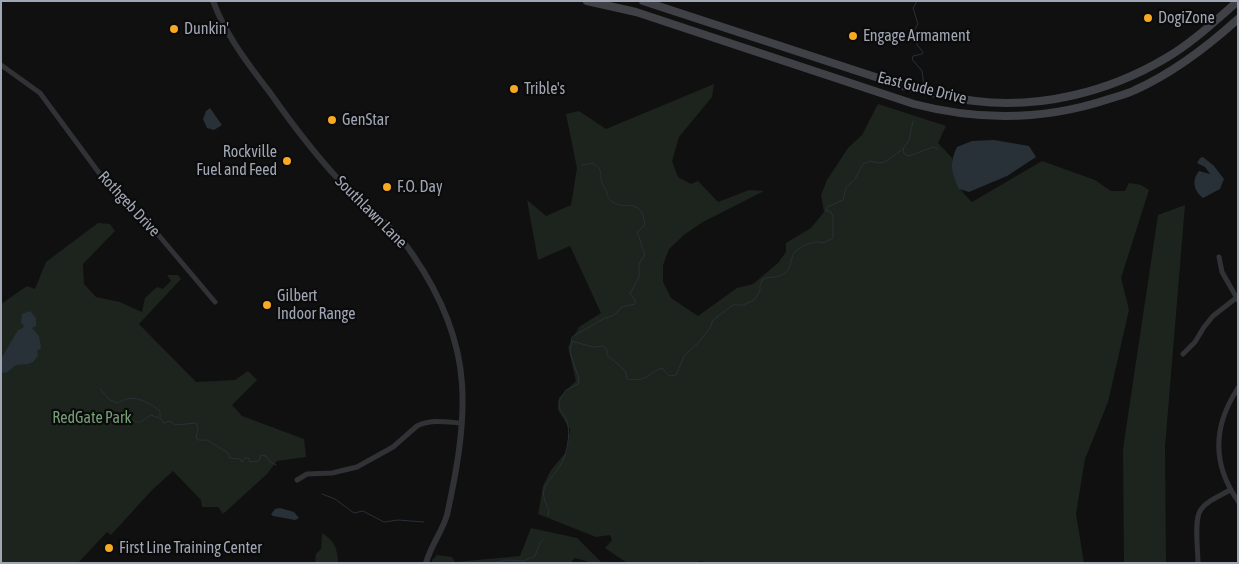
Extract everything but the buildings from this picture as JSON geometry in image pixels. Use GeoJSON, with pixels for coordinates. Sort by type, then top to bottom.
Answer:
{"type":"FeatureCollection","features":[{"type":"Feature","properties":{"kind":"main road","name":"East Gude Drive"},"geometry":{"type":"LineString","coordinates":[[587,1],[636,12],[923,106],[952,112],[986,115],[1049,114],[1091,104],[1134,90],[1173,70],[1209,45],[1238,19]]}},
{"type":"Feature","properties":{"kind":"main road","name":"East Gude Drive"},"geometry":{"type":"LineString","coordinates":[[643,1],[934,94],[976,101],[1020,102],[1047,100],[1099,88],[1125,78],[1166,58],[1200,34],[1238,1]]}},
{"type":"Feature","properties":{"kind":"main road"},"geometry":{"type":"LineString","coordinates":[[1047,100],[1049,114]]}},
{"type":"Feature","properties":{"kind":"street","name":"Southlawn Lane"},"geometry":{"type":"LineString","coordinates":[[213,1],[220,18],[237,47],[308,144],[340,181],[399,238],[413,255],[444,310],[452,331],[462,384],[461,423],[447,515],[443,528],[430,550],[426,563]]}},
{"type":"Feature","properties":{"kind":"street","name":"Rothgeb Drive"},"geometry":{"type":"LineString","coordinates":[[1,65],[40,93],[108,185],[139,212],[214,302]]}},
{"type":"Feature","properties":{"kind":"street"},"geometry":{"type":"LineString","coordinates":[[1183,354],[1195,342],[1213,316],[1237,299],[1222,272],[1219,257]]}},
{"type":"Feature","properties":{"kind":"street"},"geometry":{"type":"LineString","coordinates":[[1238,388],[1226,409],[1219,436],[1218,450],[1225,480],[1238,502]]}},
{"type":"Feature","properties":{"kind":"street"},"geometry":{"type":"LineString","coordinates":[[297,480],[307,474],[332,473],[357,467],[382,454],[423,423],[461,423]]}},
{"type":"Feature","properties":{"kind":"street"},"geometry":{"type":"LineString","coordinates":[[1198,563],[1198,517],[1201,510],[1207,504],[1230,490]]}},
{"type":"Feature","properties":{"kind":"green space"},"geometry":{"type":"Polygon","coordinates":[[[714,84],[712,97],[679,137],[672,161],[678,177],[691,184],[698,181],[718,202],[749,190],[764,191],[703,222],[685,234],[669,249],[663,265],[663,282],[671,298],[698,316],[737,288],[753,284],[778,263],[786,252],[786,243],[811,228],[824,212],[821,195],[827,180],[848,148],[862,135],[878,104],[946,126],[938,143],[952,158],[956,183],[972,202],[1042,161],[1095,180],[1111,191],[1125,191],[1129,183],[1141,185],[1149,190],[1121,278],[1129,310],[1108,402],[1085,459],[1076,514],[1084,563],[707,563],[701,561],[695,563],[627,563],[605,548],[612,540],[610,535],[596,537],[538,514],[543,486],[551,470],[567,451],[570,429],[558,410],[559,398],[576,381],[568,347],[579,327],[601,313],[570,246],[538,260],[527,200],[546,216],[571,205],[577,168],[566,114],[579,111],[606,129],[714,84]]]}},
{"type":"Feature","properties":{"kind":"green space"},"geometry":{"type":"Polygon","coordinates":[[[1185,205],[1165,447],[1166,563],[1124,563],[1123,449],[1158,215],[1185,205]]]}},
{"type":"Feature","properties":{"kind":"green space","name":"RedGate Park"},"geometry":{"type":"Polygon","coordinates":[[[98,223],[110,224],[115,231],[83,264],[84,284],[96,297],[120,302],[142,312],[145,298],[157,287],[163,289],[171,281],[167,275],[178,275],[181,279],[139,324],[196,382],[235,380],[248,371],[257,380],[232,405],[242,416],[304,439],[306,457],[277,461],[267,474],[223,514],[218,507],[202,507],[201,500],[173,471],[152,490],[111,535],[107,532],[78,563],[1,563],[1,304],[27,286],[35,289],[46,262],[98,223]]]}},
{"type":"Feature","properties":{"kind":"green space"},"geometry":{"type":"Polygon","coordinates":[[[531,528],[577,538],[602,563],[592,563],[575,558],[570,563],[432,563],[432,560],[437,555],[452,557],[455,562],[520,556],[531,528]]]}},
{"type":"Feature","properties":{"kind":"green space"},"geometry":{"type":"Polygon","coordinates":[[[322,533],[334,545],[338,563],[315,563],[316,554],[321,549],[322,533]]]}},
{"type":"Feature","properties":{"kind":"shaded area"},"geometry":{"type":"Polygon","coordinates":[[[210,108],[222,125],[214,130],[207,128],[203,119],[206,111],[210,108]]]}},
{"type":"Feature","properties":{"kind":"shaded area"},"geometry":{"type":"Polygon","coordinates":[[[994,140],[1029,146],[1036,157],[1007,176],[969,192],[959,189],[952,168],[957,147],[972,141],[994,140]]]}},
{"type":"Feature","properties":{"kind":"shaded area"},"geometry":{"type":"Polygon","coordinates":[[[1203,157],[1214,166],[1224,179],[1220,189],[1203,198],[1197,192],[1194,182],[1199,171],[1210,174],[1205,167],[1197,163],[1203,157]]]}},
{"type":"Feature","properties":{"kind":"shaded area"},"geometry":{"type":"Polygon","coordinates":[[[30,311],[36,318],[36,326],[32,328],[39,336],[41,348],[37,351],[38,356],[33,362],[16,365],[6,373],[1,372],[1,359],[18,330],[24,326],[21,323],[22,314],[30,311]]]}},
{"type":"Feature","properties":{"kind":"shaded area"},"geometry":{"type":"Polygon","coordinates":[[[280,508],[294,512],[299,518],[295,520],[271,514],[275,509],[280,508]]]}},
{"type":"Feature","properties":{"kind":"waterway"},"geometry":{"type":"LineString","coordinates":[[917,1],[913,8],[918,24],[914,31],[914,37],[918,39],[917,45],[923,52],[913,56],[912,59],[922,71],[924,85]]}},
{"type":"Feature","properties":{"kind":"waterway"},"geometry":{"type":"LineString","coordinates":[[571,341],[593,347],[603,346],[607,350],[607,355],[626,373],[627,379],[643,378],[662,368],[669,376],[676,375],[684,356],[698,343],[710,328],[713,320],[733,305],[743,305],[754,300],[760,291],[763,279],[785,273],[790,265],[793,254],[801,247],[814,242],[823,243],[833,238],[833,216],[830,211],[826,211],[827,207],[843,200],[846,187],[855,179],[863,164],[870,161],[877,163],[885,162],[903,149],[909,140],[913,121]]}},
{"type":"Feature","properties":{"kind":"waterway"},"geometry":{"type":"LineString","coordinates":[[903,149],[904,154],[909,156],[933,147],[938,149]]}},
{"type":"Feature","properties":{"kind":"waterway"},"geometry":{"type":"LineString","coordinates":[[548,515],[549,510],[544,494],[545,488],[560,466],[567,449],[568,423],[560,408],[559,401],[566,390],[578,384],[579,379],[570,352],[572,337],[603,319],[614,315],[622,307],[635,304],[635,300],[630,294],[639,277],[639,264],[645,254],[637,232],[645,225],[640,210],[636,207],[616,204],[611,201],[602,183],[599,168],[593,163],[582,165]]}},
{"type":"Feature","properties":{"kind":"waterway"},"geometry":{"type":"LineString","coordinates":[[100,389],[110,400],[118,403],[134,398],[150,404],[160,411],[160,418],[164,423],[170,421],[175,425],[196,423],[198,428],[196,438],[198,440],[207,440],[228,453],[230,458],[240,459],[242,462],[245,458],[249,458],[250,462],[259,461],[261,455],[266,456],[269,461],[276,465]]}},
{"type":"Feature","properties":{"kind":"waterway"},"geometry":{"type":"LineString","coordinates":[[131,419],[141,422],[151,415],[159,418]]}},
{"type":"Feature","properties":{"kind":"waterway"},"geometry":{"type":"LineString","coordinates":[[322,494],[335,499],[354,513],[363,511],[384,522],[398,520],[424,522]]}},
{"type":"Feature","properties":{"kind":"waterway"},"geometry":{"type":"LineString","coordinates":[[493,563],[506,560],[524,561],[535,556],[540,543],[544,539]]}},
{"type":"Feature","properties":{"kind":"place","name":"DogiZone"},"geometry":{"type":"Point","coordinates":[1148,18]}},
{"type":"Feature","properties":{"kind":"place","name":"Dunkin'"},"geometry":{"type":"Point","coordinates":[174,29]}},
{"type":"Feature","properties":{"kind":"place","name":"Engage Armament"},"geometry":{"type":"Point","coordinates":[853,36]}},
{"type":"Feature","properties":{"kind":"place","name":"Trible's"},"geometry":{"type":"Point","coordinates":[514,89]}},
{"type":"Feature","properties":{"kind":"place","name":"GenStar"},"geometry":{"type":"Point","coordinates":[332,120]}},
{"type":"Feature","properties":{"kind":"place","name":"Rockville Fuel and Feed"},"geometry":{"type":"Point","coordinates":[287,161]}},
{"type":"Feature","properties":{"kind":"place","name":"F.O. Day"},"geometry":{"type":"Point","coordinates":[387,187]}},
{"type":"Feature","properties":{"kind":"place","name":"Gilbert Indoor Range"},"geometry":{"type":"Point","coordinates":[267,305]}},
{"type":"Feature","properties":{"kind":"place","name":"First Line Training Center"},"geometry":{"type":"Point","coordinates":[109,548]}}]}
